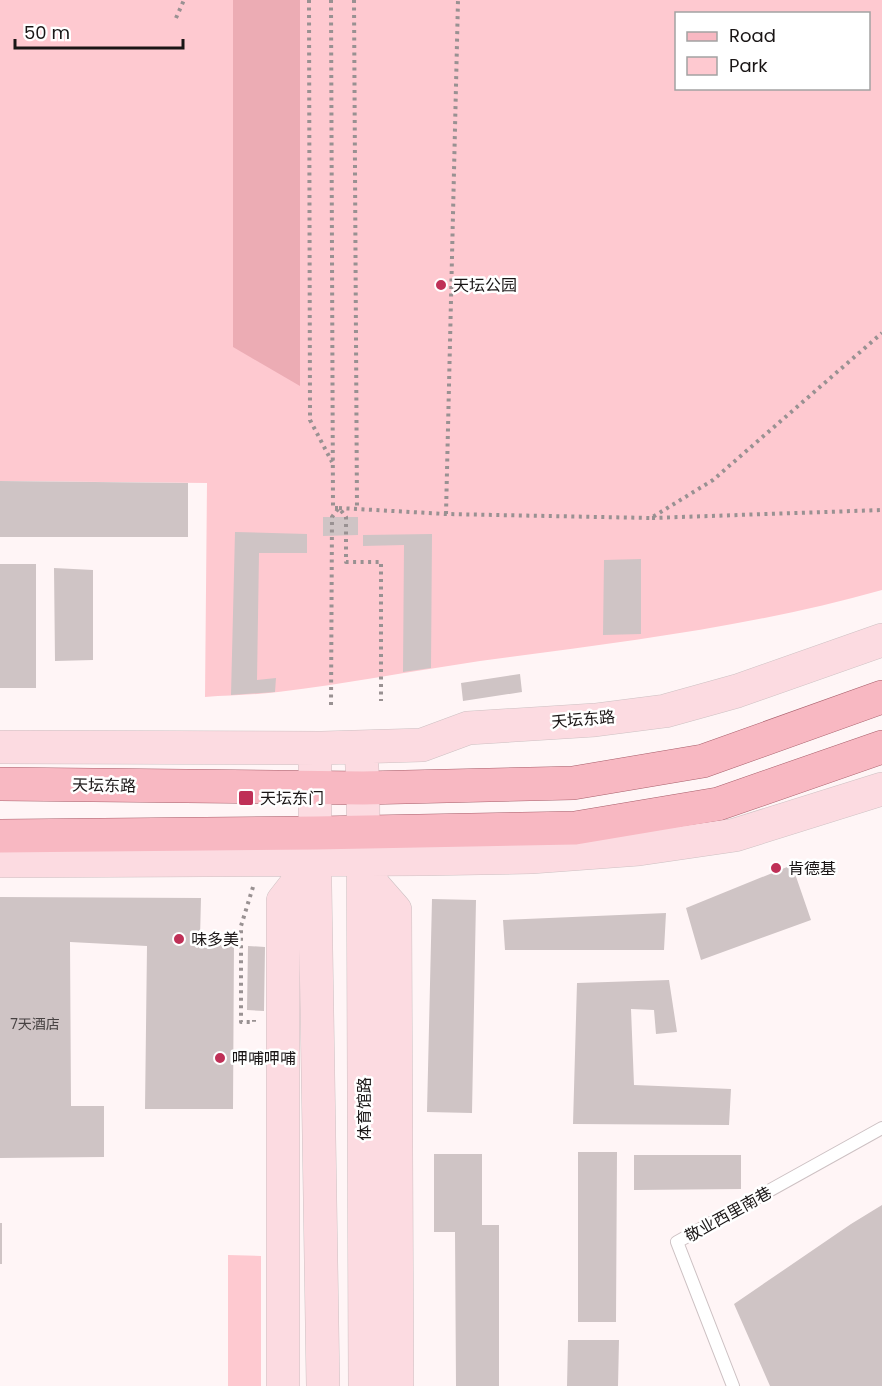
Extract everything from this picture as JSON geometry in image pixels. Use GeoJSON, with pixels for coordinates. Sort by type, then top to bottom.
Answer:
{"type":"FeatureCollection","features":[{"type":"Feature","properties":{"kind":"main road","name":"天坛东路"},"geometry":{"type":"LineString","coordinates":[[0,784],[363,788],[573,783],[703,761],[882,697]]}},
{"type":"Feature","properties":{"kind":"main road"},"geometry":{"type":"LineString","coordinates":[[0,836],[315,847],[362,846],[575,828],[718,804],[882,747]]}},
{"type":"Feature","properties":{"kind":"street","name":"天坛东路"},"geometry":{"type":"LineString","coordinates":[[0,747],[315,748],[422,745],[468,728],[595,720],[665,711],[737,691],[882,640]]}},
{"type":"Feature","properties":{"kind":"street","name":"体育馆路"},"geometry":{"type":"LineString","coordinates":[[361,747],[365,1386]]}},
{"type":"Feature","properties":{"kind":"street"},"geometry":{"type":"LineString","coordinates":[[315,748],[323,1386]]}},
{"type":"Feature","properties":{"kind":"street"},"geometry":{"type":"LineString","coordinates":[[397,1386],[394,910],[374,886],[362,846],[531,857],[639,849],[735,835],[882,789]]}},
{"type":"Feature","properties":{"kind":"street"},"geometry":{"type":"LineString","coordinates":[[0,861],[315,847]]}},
{"type":"Feature","properties":{"kind":"street"},"geometry":{"type":"LineString","coordinates":[[283,1386],[284,901],[315,847]]}},
{"type":"Feature","properties":{"kind":"lane","name":"敬业西里南巷"},"geometry":{"type":"LineString","coordinates":[[733,1386],[677,1242],[882,1128]]}},
{"type":"Feature","properties":{"kind":"path"},"geometry":{"type":"LineString","coordinates":[[177,18],[184,0]]}},
{"type":"Feature","properties":{"kind":"path"},"geometry":{"type":"LineString","coordinates":[[309,0],[310,420],[333,464]]}},
{"type":"Feature","properties":{"kind":"path"},"geometry":{"type":"LineString","coordinates":[[331,0],[333,508],[446,514],[651,518],[882,510]]}},
{"type":"Feature","properties":{"kind":"path"},"geometry":{"type":"LineString","coordinates":[[354,0],[357,509]]}},
{"type":"Feature","properties":{"kind":"path"},"geometry":{"type":"LineString","coordinates":[[446,514],[458,0]]}},
{"type":"Feature","properties":{"kind":"path"},"geometry":{"type":"LineString","coordinates":[[651,518],[713,480],[882,333]]}},
{"type":"Feature","properties":{"kind":"path"},"geometry":{"type":"LineString","coordinates":[[339,508],[346,517],[346,562],[381,562],[381,701]]}},
{"type":"Feature","properties":{"kind":"path"},"geometry":{"type":"LineString","coordinates":[[331,705],[332,517],[339,508]]}},
{"type":"Feature","properties":{"kind":"path"},"geometry":{"type":"LineString","coordinates":[[253,885],[241,926],[241,1022],[254,1022],[255,1010]]}},
{"type":"Feature","properties":{"kind":"green space","name":"天坛公园"},"geometry":{"type":"Polygon","coordinates":[[[0,0],[882,0],[882,590],[783,614],[682,633],[480,661],[303,689],[205,697],[207,483],[0,481],[0,0]]]}},
{"type":"Feature","properties":{"kind":"green space"},"geometry":{"type":"Polygon","coordinates":[[[228,1255],[261,1256],[261,1386],[228,1386],[228,1255]]]}},
{"type":"Feature","properties":{"kind":"shaded area"},"geometry":{"type":"Polygon","coordinates":[[[233,0],[300,0],[300,386],[233,347],[233,0]]]}},
{"type":"Feature","properties":{"kind":"building"},"geometry":{"type":"Polygon","coordinates":[[[0,481],[188,483],[188,537],[0,537],[0,481]]]}},
{"type":"Feature","properties":{"kind":"building"},"geometry":{"type":"Polygon","coordinates":[[[323,517],[358,517],[358,535],[323,536],[323,517]]]}},
{"type":"Feature","properties":{"kind":"building"},"geometry":{"type":"Polygon","coordinates":[[[235,532],[307,534],[307,553],[259,553],[257,680],[276,678],[275,692],[231,695],[235,532]]]}},
{"type":"Feature","properties":{"kind":"building"},"geometry":{"type":"Polygon","coordinates":[[[432,534],[431,668],[403,672],[404,545],[363,546],[363,535],[432,534]]]}},
{"type":"Feature","properties":{"kind":"building"},"geometry":{"type":"Polygon","coordinates":[[[641,559],[641,634],[603,635],[604,560],[641,559]]]}},
{"type":"Feature","properties":{"kind":"building"},"geometry":{"type":"Polygon","coordinates":[[[0,564],[36,564],[36,688],[0,688],[0,564]]]}},
{"type":"Feature","properties":{"kind":"building"},"geometry":{"type":"Polygon","coordinates":[[[54,568],[93,570],[93,660],[55,661],[54,568]]]}},
{"type":"Feature","properties":{"kind":"building"},"geometry":{"type":"Polygon","coordinates":[[[520,674],[522,692],[463,701],[461,683],[520,674]]]}},
{"type":"Feature","properties":{"kind":"building"},"geometry":{"type":"Polygon","coordinates":[[[792,865],[811,920],[701,960],[686,908],[792,865]]]}},
{"type":"Feature","properties":{"kind":"building"},"geometry":{"type":"Polygon","coordinates":[[[0,897],[201,898],[200,938],[234,939],[233,1109],[145,1109],[147,946],[70,942],[71,1106],[104,1106],[104,1157],[0,1158],[0,897]]]}},
{"type":"Feature","properties":{"kind":"building"},"geometry":{"type":"Polygon","coordinates":[[[432,899],[476,900],[472,1113],[427,1112],[432,899]]]}},
{"type":"Feature","properties":{"kind":"building"},"geometry":{"type":"Polygon","coordinates":[[[666,913],[664,950],[505,950],[503,920],[666,913]]]}},
{"type":"Feature","properties":{"kind":"building"},"geometry":{"type":"Polygon","coordinates":[[[248,946],[265,947],[264,1011],[247,1010],[248,946]]]}},
{"type":"Feature","properties":{"kind":"building"},"geometry":{"type":"Polygon","coordinates":[[[669,980],[677,1032],[656,1034],[654,1010],[631,1009],[634,1085],[731,1089],[729,1125],[573,1124],[577,983],[669,980]]]}},
{"type":"Feature","properties":{"kind":"building"},"geometry":{"type":"Polygon","coordinates":[[[578,1152],[617,1152],[616,1322],[578,1322],[578,1152]]]}},
{"type":"Feature","properties":{"kind":"building"},"geometry":{"type":"Polygon","coordinates":[[[434,1154],[482,1154],[482,1225],[499,1225],[499,1386],[456,1386],[455,1232],[434,1232],[434,1154]]]}},
{"type":"Feature","properties":{"kind":"building"},"geometry":{"type":"Polygon","coordinates":[[[634,1155],[741,1155],[741,1189],[634,1190],[634,1155]]]}},
{"type":"Feature","properties":{"kind":"building"},"geometry":{"type":"Polygon","coordinates":[[[882,1205],[882,1386],[770,1386],[734,1304],[882,1205]]]}},
{"type":"Feature","properties":{"kind":"building"},"geometry":{"type":"Polygon","coordinates":[[[0,1223],[2,1223],[2,1264],[0,1264],[0,1223]]]}},
{"type":"Feature","properties":{"kind":"building"},"geometry":{"type":"Polygon","coordinates":[[[568,1340],[619,1340],[618,1386],[567,1386],[568,1340]]]}},
{"type":"Feature","properties":{"kind":"place","name":"天坛公园"},"geometry":{"type":"Point","coordinates":[441,285]}},
{"type":"Feature","properties":{"kind":"place","name":"天坛东门"},"geometry":{"type":"Point","coordinates":[246,798]}},
{"type":"Feature","properties":{"kind":"place","name":"肯德基"},"geometry":{"type":"Point","coordinates":[776,868]}},
{"type":"Feature","properties":{"kind":"place","name":"味多美"},"geometry":{"type":"Point","coordinates":[179,939]}},
{"type":"Feature","properties":{"kind":"place","name":"呷哺呷哺"},"geometry":{"type":"Point","coordinates":[220,1058]}}]}
